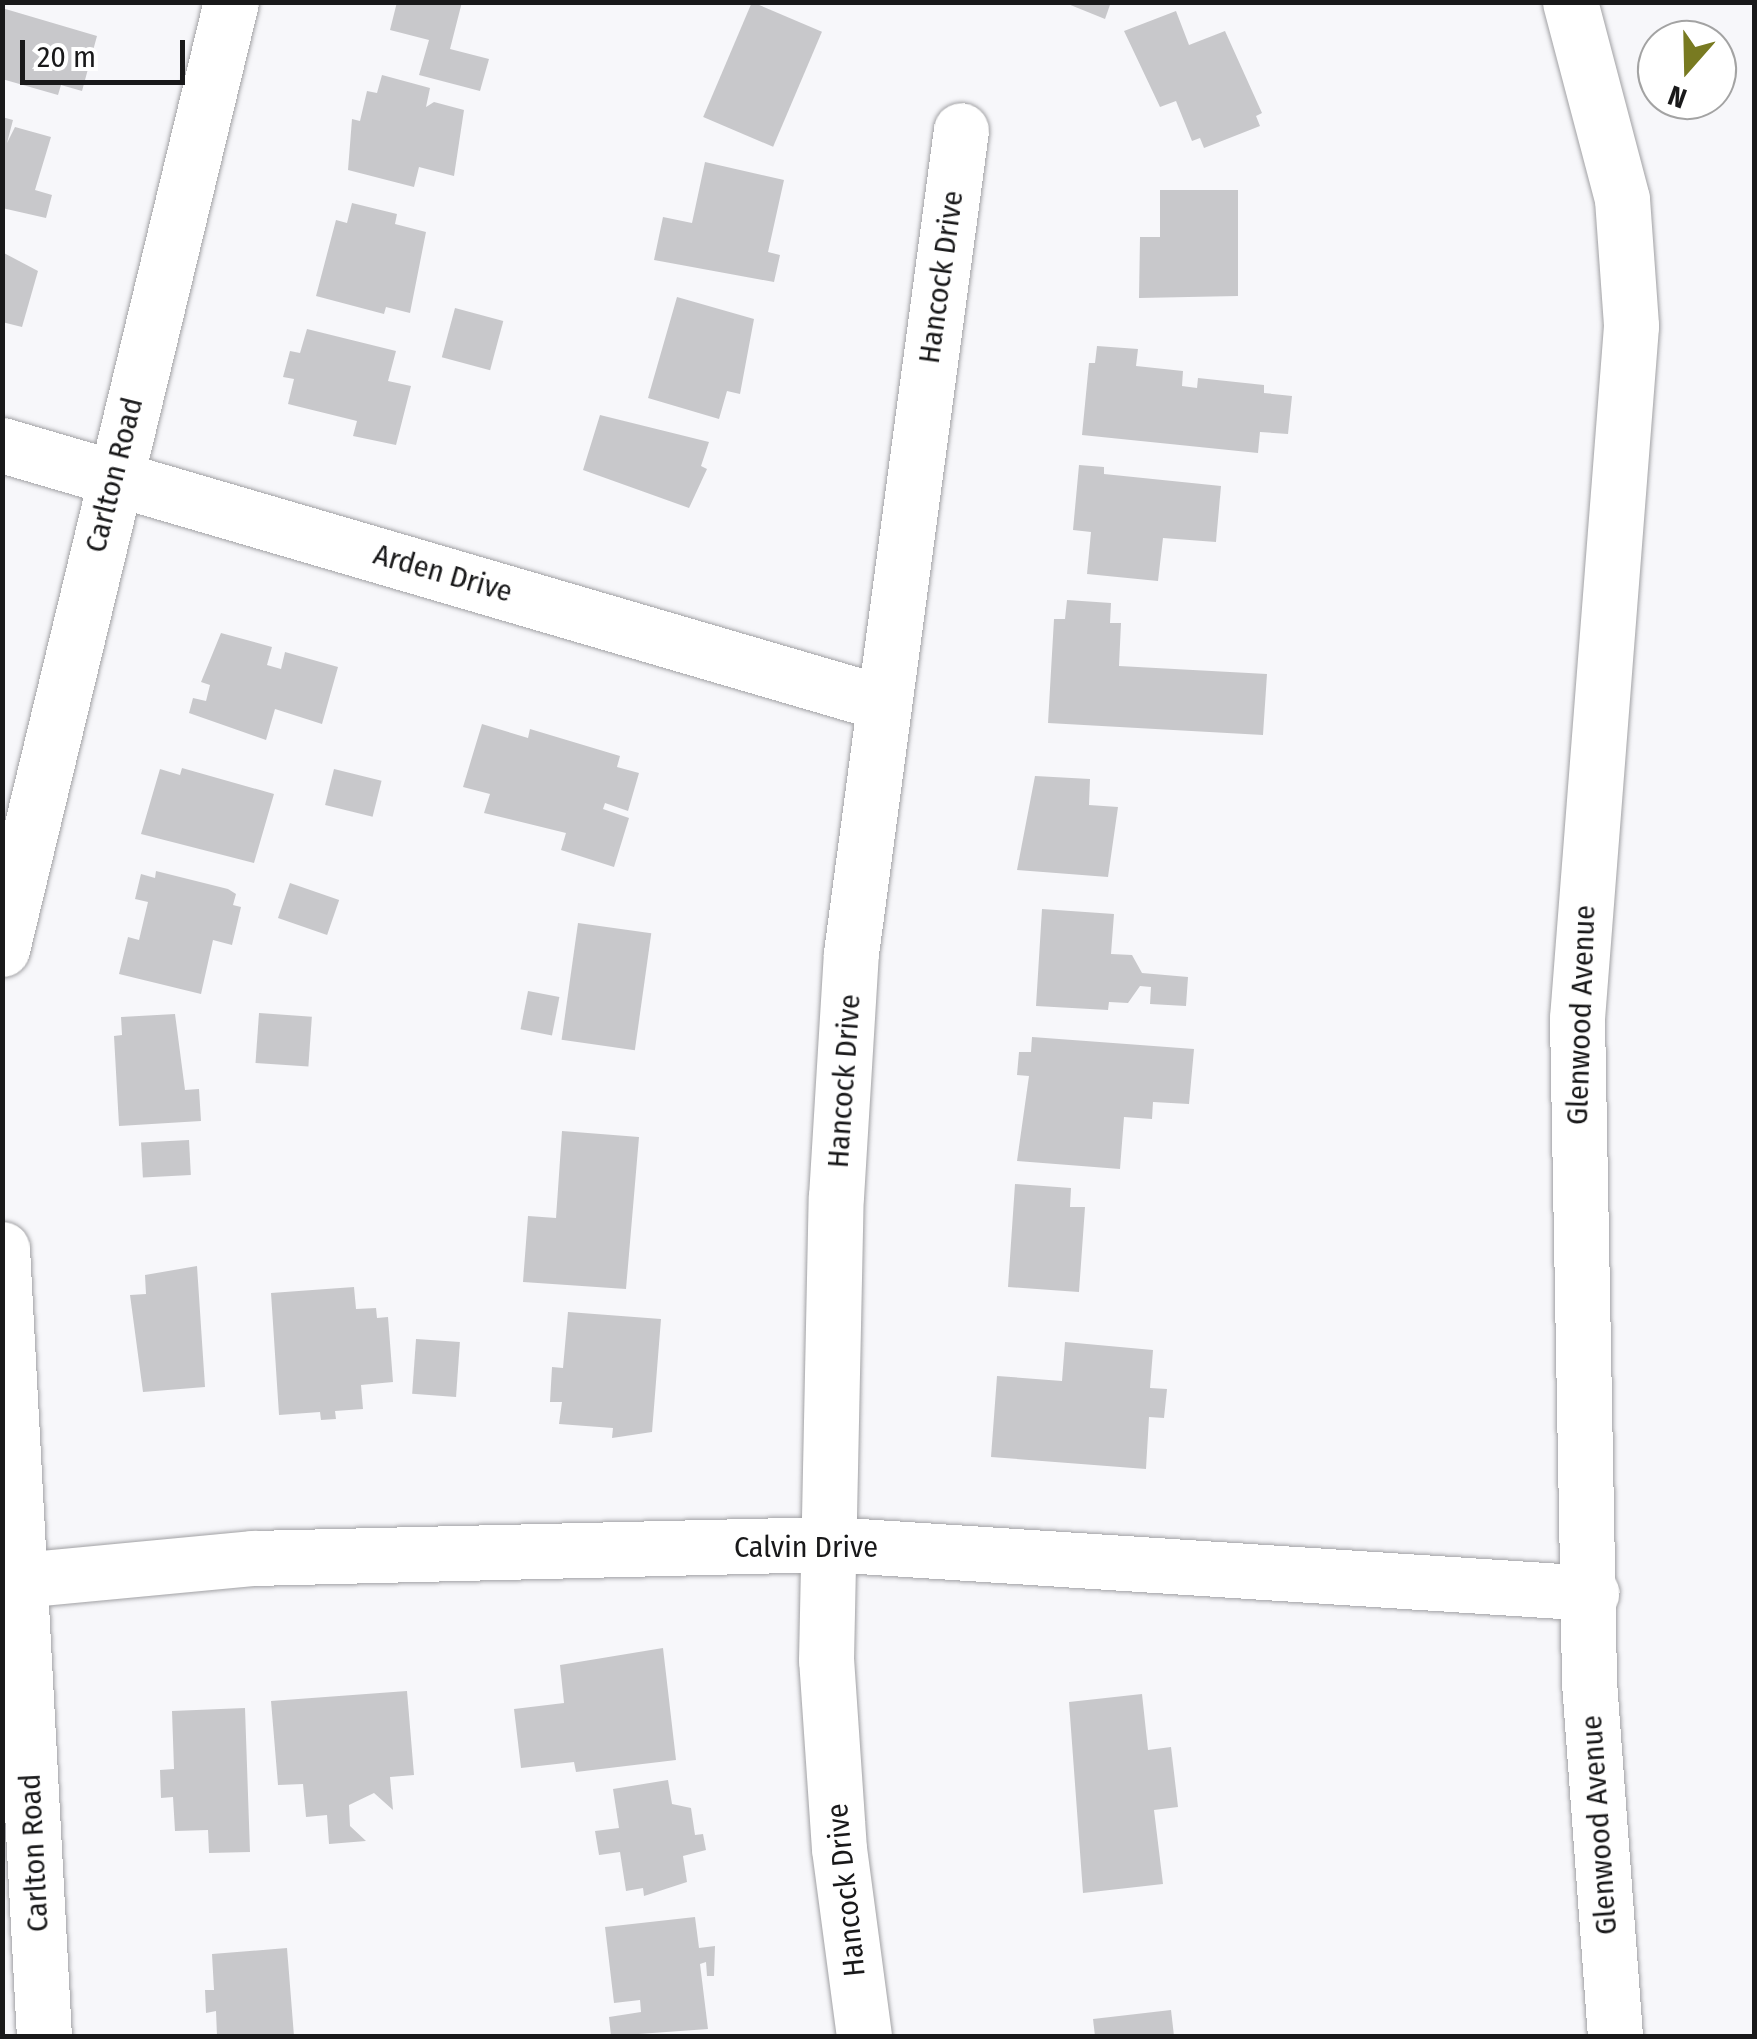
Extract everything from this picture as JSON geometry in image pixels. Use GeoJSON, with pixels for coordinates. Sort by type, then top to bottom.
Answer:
{"type":"FeatureCollection","features":[{"type":"Feature","properties":{"kind":"street","name":"Carlton Road"},"geometry":{"type":"LineString","coordinates":[[2,950],[231,2]]}},
{"type":"Feature","properties":{"kind":"street","name":"Glenwood Avenue"},"geometry":{"type":"LineString","coordinates":[[1570,2],[1622,199],[1631,326],[1576,1018],[1589,1682],[1615,2036]]}},
{"type":"Feature","properties":{"kind":"street","name":"Hancock Drive"},"geometry":{"type":"LineString","coordinates":[[864,2036],[839,1849],[826,1660],[850,972],[961,130]]}},
{"type":"Feature","properties":{"kind":"street","name":"Arden Drive"},"geometry":{"type":"LineString","coordinates":[[2,445],[883,703]]}},
{"type":"Feature","properties":{"kind":"street","name":"Carlton Road"},"geometry":{"type":"LineString","coordinates":[[2,1249],[44,2036]]}},
{"type":"Feature","properties":{"kind":"street","name":"Calvin Drive"},"geometry":{"type":"LineString","coordinates":[[20,1580],[253,1558],[828,1544],[1163,1560],[1590,1593]]}},
{"type":"Feature","properties":{"kind":"building"},"geometry":{"type":"Polygon","coordinates":[[[397,2],[462,2],[450,49],[489,59],[480,91],[419,75],[429,40],[390,30],[397,2]]]}},
{"type":"Feature","properties":{"kind":"building"},"geometry":{"type":"Polygon","coordinates":[[[752,2],[822,32],[773,147],[703,117],[752,2]]]}},
{"type":"Feature","properties":{"kind":"building"},"geometry":{"type":"Polygon","coordinates":[[[1063,2],[1111,2],[1105,19],[1063,2]]]}},
{"type":"Feature","properties":{"kind":"building"},"geometry":{"type":"Polygon","coordinates":[[[2,8],[97,36],[82,91],[61,85],[58,95],[2,79],[2,8]]]}},
{"type":"Feature","properties":{"kind":"building"},"geometry":{"type":"Polygon","coordinates":[[[1176,11],[1189,45],[1225,31],[1262,113],[1256,116],[1260,126],[1204,148],[1200,138],[1192,141],[1176,101],[1160,107],[1124,31],[1176,11]]]}},
{"type":"Feature","properties":{"kind":"building"},"geometry":{"type":"Polygon","coordinates":[[[382,75],[430,88],[426,107],[434,102],[464,110],[454,176],[419,167],[414,187],[348,170],[352,119],[360,121],[367,91],[377,93],[382,75]]]}},
{"type":"Feature","properties":{"kind":"building"},"geometry":{"type":"Polygon","coordinates":[[[2,117],[13,120],[7,143],[15,127],[51,137],[35,190],[52,195],[46,218],[2,208],[2,117]]]}},
{"type":"Feature","properties":{"kind":"building"},"geometry":{"type":"Polygon","coordinates":[[[705,162],[784,180],[768,252],[780,255],[774,282],[654,260],[663,217],[692,223],[705,162]]]}},
{"type":"Feature","properties":{"kind":"building"},"geometry":{"type":"Polygon","coordinates":[[[1160,190],[1238,190],[1238,296],[1139,298],[1140,237],[1160,237],[1160,190]]]}},
{"type":"Feature","properties":{"kind":"building"},"geometry":{"type":"Polygon","coordinates":[[[352,203],[397,214],[395,224],[426,232],[410,313],[386,307],[384,314],[316,296],[336,220],[347,223],[352,203]]]}},
{"type":"Feature","properties":{"kind":"building"},"geometry":{"type":"Polygon","coordinates":[[[2,252],[38,271],[22,327],[2,322],[2,252]]]}},
{"type":"Feature","properties":{"kind":"building"},"geometry":{"type":"Polygon","coordinates":[[[677,297],[754,319],[740,394],[727,391],[719,419],[648,398],[677,297]]]}},
{"type":"Feature","properties":{"kind":"building"},"geometry":{"type":"Polygon","coordinates":[[[455,308],[503,321],[490,370],[442,357],[455,308]]]}},
{"type":"Feature","properties":{"kind":"building"},"geometry":{"type":"Polygon","coordinates":[[[307,329],[396,351],[388,381],[411,386],[396,445],[353,436],[357,421],[288,404],[294,379],[283,377],[290,351],[300,353],[307,329]]]}},
{"type":"Feature","properties":{"kind":"building"},"geometry":{"type":"Polygon","coordinates":[[[1097,346],[1138,349],[1136,366],[1183,371],[1182,386],[1197,388],[1198,378],[1264,385],[1264,393],[1292,396],[1288,434],[1260,432],[1258,453],[1082,435],[1089,363],[1095,363],[1097,346]]]}},
{"type":"Feature","properties":{"kind":"building"},"geometry":{"type":"Polygon","coordinates":[[[600,415],[709,442],[701,466],[707,469],[689,508],[583,470],[600,415]]]}},
{"type":"Feature","properties":{"kind":"building"},"geometry":{"type":"Polygon","coordinates":[[[1079,465],[1104,467],[1104,474],[1221,486],[1216,542],[1163,538],[1158,581],[1087,574],[1091,532],[1073,530],[1079,465]]]}},
{"type":"Feature","properties":{"kind":"building"},"geometry":{"type":"Polygon","coordinates":[[[1067,600],[1111,603],[1110,623],[1121,623],[1119,666],[1267,674],[1263,735],[1048,723],[1054,619],[1065,619],[1067,600]]]}},
{"type":"Feature","properties":{"kind":"building"},"geometry":{"type":"Polygon","coordinates":[[[221,633],[272,647],[267,665],[281,669],[285,652],[338,667],[322,724],[275,709],[266,740],[189,713],[193,698],[206,701],[210,685],[201,682],[221,633]]]}},
{"type":"Feature","properties":{"kind":"building"},"geometry":{"type":"Polygon","coordinates":[[[482,724],[528,738],[530,729],[620,756],[617,767],[639,773],[628,811],[605,803],[603,809],[629,818],[614,867],[561,850],[566,833],[484,813],[490,794],[463,787],[482,724]]]}},
{"type":"Feature","properties":{"kind":"building"},"geometry":{"type":"Polygon","coordinates":[[[182,768],[274,794],[254,863],[141,834],[160,769],[180,775],[182,768]]]}},
{"type":"Feature","properties":{"kind":"building"},"geometry":{"type":"Polygon","coordinates":[[[334,769],[382,781],[373,817],[325,805],[334,769]]]}},
{"type":"Feature","properties":{"kind":"building"},"geometry":{"type":"Polygon","coordinates":[[[1035,776],[1090,779],[1089,805],[1118,807],[1108,877],[1017,870],[1035,776]]]}},
{"type":"Feature","properties":{"kind":"building"},"geometry":{"type":"Polygon","coordinates":[[[156,871],[228,889],[236,894],[233,905],[241,907],[232,945],[213,940],[201,994],[119,974],[128,937],[139,940],[148,902],[135,899],[141,874],[155,878],[156,871]]]}},
{"type":"Feature","properties":{"kind":"building"},"geometry":{"type":"Polygon","coordinates":[[[290,883],[339,900],[327,935],[278,918],[290,883]]]}},
{"type":"Feature","properties":{"kind":"building"},"geometry":{"type":"Polygon","coordinates":[[[1042,909],[1114,914],[1111,954],[1132,955],[1142,973],[1188,977],[1186,1006],[1150,1004],[1151,987],[1140,986],[1128,1003],[1109,1002],[1108,1010],[1036,1006],[1042,909]]]}},
{"type":"Feature","properties":{"kind":"building"},"geometry":{"type":"Polygon","coordinates":[[[578,923],[651,933],[635,1050],[562,1040],[578,923]]]}},
{"type":"Feature","properties":{"kind":"building"},"geometry":{"type":"Polygon","coordinates":[[[528,991],[559,997],[552,1035],[521,1029],[528,991]]]}},
{"type":"Feature","properties":{"kind":"building"},"geometry":{"type":"Polygon","coordinates":[[[259,1013],[312,1017],[308,1067],[256,1063],[259,1013]]]}},
{"type":"Feature","properties":{"kind":"building"},"geometry":{"type":"Polygon","coordinates":[[[175,1014],[185,1090],[199,1089],[201,1121],[119,1126],[114,1036],[122,1035],[121,1017],[175,1014]]]}},
{"type":"Feature","properties":{"kind":"building"},"geometry":{"type":"Polygon","coordinates":[[[1032,1037],[1194,1049],[1189,1104],[1153,1102],[1152,1119],[1124,1117],[1120,1169],[1017,1161],[1029,1076],[1017,1075],[1019,1052],[1031,1052],[1032,1037]]]}},
{"type":"Feature","properties":{"kind":"building"},"geometry":{"type":"Polygon","coordinates":[[[562,1131],[639,1137],[626,1289],[523,1282],[528,1216],[556,1218],[562,1131]]]}},
{"type":"Feature","properties":{"kind":"building"},"geometry":{"type":"Polygon","coordinates":[[[189,1140],[191,1175],[143,1177],[141,1143],[189,1140]]]}},
{"type":"Feature","properties":{"kind":"building"},"geometry":{"type":"Polygon","coordinates":[[[1015,1184],[1071,1188],[1070,1207],[1085,1207],[1079,1292],[1008,1287],[1015,1184]]]}},
{"type":"Feature","properties":{"kind":"building"},"geometry":{"type":"Polygon","coordinates":[[[197,1266],[205,1387],[143,1392],[130,1295],[146,1294],[145,1275],[197,1266]]]}},
{"type":"Feature","properties":{"kind":"building"},"geometry":{"type":"Polygon","coordinates":[[[354,1287],[356,1309],[376,1308],[377,1318],[388,1317],[393,1382],[361,1385],[363,1409],[335,1411],[336,1419],[321,1420],[320,1412],[279,1415],[271,1293],[354,1287]]]}},
{"type":"Feature","properties":{"kind":"building"},"geometry":{"type":"Polygon","coordinates":[[[568,1312],[661,1319],[652,1432],[612,1438],[613,1428],[559,1424],[562,1402],[550,1402],[552,1367],[563,1368],[568,1312]]]}},
{"type":"Feature","properties":{"kind":"building"},"geometry":{"type":"Polygon","coordinates":[[[416,1339],[460,1342],[456,1397],[412,1394],[416,1339]]]}},
{"type":"Feature","properties":{"kind":"building"},"geometry":{"type":"Polygon","coordinates":[[[1065,1342],[1153,1350],[1150,1388],[1167,1389],[1164,1418],[1149,1417],[1146,1469],[991,1457],[997,1376],[1062,1381],[1065,1342]]]}},
{"type":"Feature","properties":{"kind":"building"},"geometry":{"type":"Polygon","coordinates":[[[663,1648],[676,1760],[576,1772],[574,1762],[521,1768],[514,1709],[564,1703],[560,1665],[663,1648]]]}},
{"type":"Feature","properties":{"kind":"building"},"geometry":{"type":"Polygon","coordinates":[[[407,1691],[414,1775],[390,1777],[393,1810],[374,1793],[349,1805],[350,1826],[366,1841],[329,1844],[327,1815],[306,1817],[303,1784],[278,1785],[271,1701],[407,1691]]]}},
{"type":"Feature","properties":{"kind":"building"},"geometry":{"type":"Polygon","coordinates":[[[1142,1694],[1148,1750],[1171,1747],[1178,1807],[1154,1810],[1163,1884],[1083,1893],[1069,1702],[1142,1694]]]}},
{"type":"Feature","properties":{"kind":"building"},"geometry":{"type":"Polygon","coordinates":[[[245,1708],[250,1852],[209,1853],[208,1830],[175,1831],[173,1797],[161,1798],[160,1770],[174,1769],[172,1711],[245,1708]]]}},
{"type":"Feature","properties":{"kind":"building"},"geometry":{"type":"Polygon","coordinates":[[[668,1780],[672,1804],[691,1808],[695,1835],[703,1834],[706,1850],[683,1856],[687,1882],[644,1896],[643,1888],[626,1891],[620,1852],[599,1855],[595,1831],[619,1828],[613,1789],[668,1780]]]}},
{"type":"Feature","properties":{"kind":"building"},"geometry":{"type":"Polygon","coordinates":[[[695,1917],[699,1948],[715,1946],[714,1976],[707,1976],[706,1962],[700,1964],[708,2029],[611,2036],[609,2017],[641,2012],[640,2000],[614,2003],[605,1927],[695,1917]]]}},
{"type":"Feature","properties":{"kind":"building"},"geometry":{"type":"Polygon","coordinates":[[[287,1948],[294,2036],[217,2036],[216,2011],[206,2013],[205,1990],[214,1990],[212,1954],[287,1948]]]}},
{"type":"Feature","properties":{"kind":"building"},"geometry":{"type":"Polygon","coordinates":[[[1171,2010],[1174,2036],[1095,2036],[1093,2019],[1171,2010]]]}}]}
